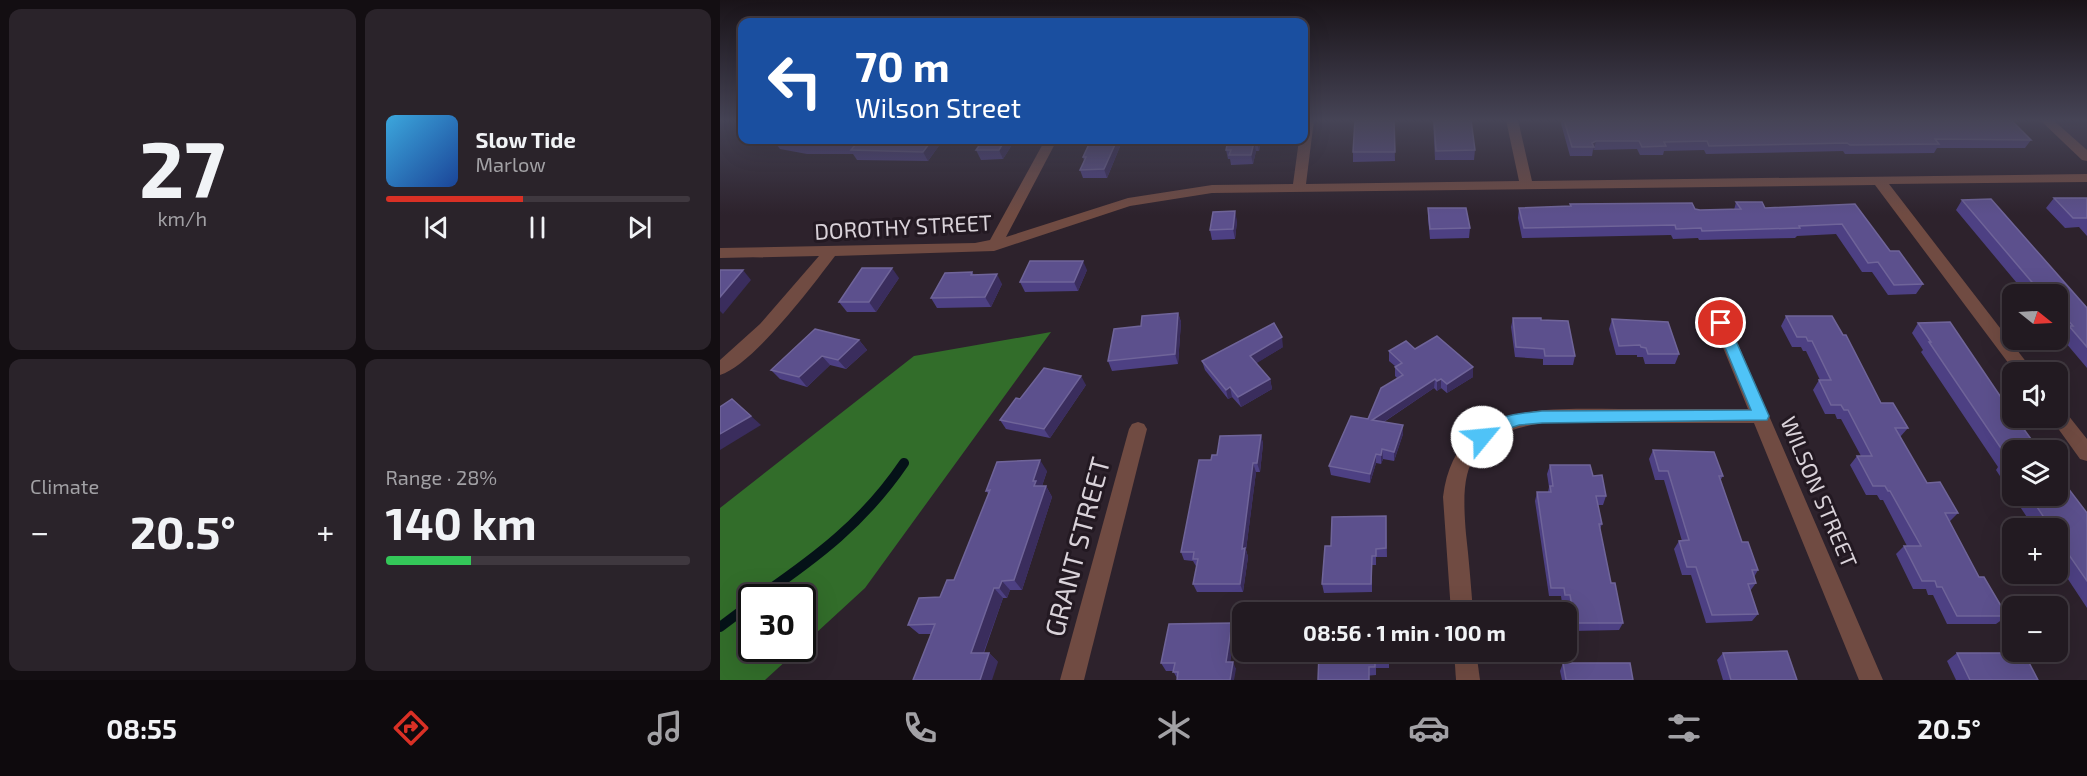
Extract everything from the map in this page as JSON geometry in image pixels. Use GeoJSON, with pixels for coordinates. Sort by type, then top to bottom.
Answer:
{"type":"FeatureCollection","features":[{"type":"Feature","properties":{"kind":"street"},"geometry":{"type":"LineString","coordinates":[[994,246],[1045,152]]}},
{"type":"Feature","properties":{"kind":"street"},"geometry":{"type":"LineString","coordinates":[[1299,187],[1304,152]]}},
{"type":"Feature","properties":{"kind":"street"},"geometry":{"type":"LineString","coordinates":[[1519,152],[1526,184]]}},
{"type":"Feature","properties":{"kind":"street","name":"DOROTHY STREET"},"geometry":{"type":"LineString","coordinates":[[720,253],[949,250],[994,246],[1096,211],[1157,196],[1212,189],[2087,178]]}},
{"type":"Feature","properties":{"kind":"street"},"geometry":{"type":"LineString","coordinates":[[1879,181],[2017,362]]}},
{"type":"Feature","properties":{"kind":"street"},"geometry":{"type":"LineString","coordinates":[[720,369],[773,325],[831,252]]}},
{"type":"Feature","properties":{"kind":"street","name":"WILSON STREET"},"geometry":{"type":"LineString","coordinates":[[1721,323],[1872,680]]}},
{"type":"Feature","properties":{"kind":"street"},"geometry":{"type":"LineString","coordinates":[[1461,602],[1453,496],[1457,472],[1466,452],[1497,427],[1519,419],[1542,417],[1761,416]]}},
{"type":"Feature","properties":{"kind":"street"},"geometry":{"type":"LineString","coordinates":[[2068,428],[2087,453]]}},
{"type":"Feature","properties":{"kind":"street","name":"GRANT STREET"},"geometry":{"type":"LineString","coordinates":[[1072,680],[1138,429]]}},
{"type":"Feature","properties":{"kind":"street"},"geometry":{"type":"LineString","coordinates":[[1466,662],[1468,680]]}},
{"type":"Feature","properties":{"kind":"green space"},"geometry":{"type":"Polygon","coordinates":[[[1051,332],[865,588],[816,633],[816,584],[738,584],[738,662],[785,662],[765,680],[720,680],[720,508],[914,356],[1051,332]]]}},
{"type":"Feature","properties":{"kind":"building"},"geometry":{"type":"Polygon","coordinates":[[[1085,152],[1112,152],[1104,169],[1080,170],[1086,157],[1083,157],[1085,152]]]}},
{"type":"Feature","properties":{"kind":"building"},"geometry":{"type":"Polygon","coordinates":[[[1230,152],[1252,152],[1251,155],[1229,155],[1230,152]]]}},
{"type":"Feature","properties":{"kind":"building"},"geometry":{"type":"Polygon","coordinates":[[[2054,198],[2087,198],[2087,218],[2073,218],[2054,198]]]}},
{"type":"Feature","properties":{"kind":"building"},"geometry":{"type":"Polygon","coordinates":[[[1991,199],[2066,284],[2034,284],[1962,200],[1991,199]]]}},
{"type":"Feature","properties":{"kind":"building"},"geometry":{"type":"Polygon","coordinates":[[[1736,202],[1762,202],[1765,208],[1855,204],[1890,251],[1899,251],[1923,284],[1894,285],[1878,262],[1868,263],[1842,224],[1799,226],[1800,228],[1702,231],[1701,228],[1676,229],[1675,225],[1524,228],[1519,208],[1571,206],[1570,204],[1692,203],[1695,209],[1700,210],[1741,209],[1736,202]]]}},
{"type":"Feature","properties":{"kind":"building"},"geometry":{"type":"Polygon","coordinates":[[[1428,208],[1466,208],[1470,228],[1430,229],[1428,208]]]}},
{"type":"Feature","properties":{"kind":"building"},"geometry":{"type":"Polygon","coordinates":[[[1235,211],[1233,229],[1210,230],[1213,212],[1235,211]]]}},
{"type":"Feature","properties":{"kind":"building"},"geometry":{"type":"Polygon","coordinates":[[[1030,261],[1083,261],[1074,282],[1020,282],[1030,261]]]}},
{"type":"Feature","properties":{"kind":"building"},"geometry":{"type":"Polygon","coordinates":[[[862,268],[892,268],[869,302],[839,302],[862,268]]]}},
{"type":"Feature","properties":{"kind":"building"},"geometry":{"type":"Polygon","coordinates":[[[720,270],[743,270],[720,297],[720,270]]]}},
{"type":"Feature","properties":{"kind":"building"},"geometry":{"type":"Polygon","coordinates":[[[972,272],[971,275],[997,274],[985,297],[931,298],[945,273],[972,272]]]}},
{"type":"Feature","properties":{"kind":"building"},"geometry":{"type":"Polygon","coordinates":[[[2068,286],[2087,308],[2087,347],[2069,326],[2073,326],[2068,320],[2068,286]]]}},
{"type":"Feature","properties":{"kind":"building"},"geometry":{"type":"Polygon","coordinates":[[[1178,313],[1175,354],[1108,361],[1114,329],[1141,326],[1142,316],[1178,313]]]}},
{"type":"Feature","properties":{"kind":"building"},"geometry":{"type":"Polygon","coordinates":[[[1786,316],[1832,316],[1843,335],[1846,335],[1881,403],[1893,403],[1908,428],[1895,428],[1927,483],[1940,482],[1958,513],[1945,513],[1979,577],[1984,577],[2002,608],[2002,616],[1957,616],[1942,587],[1937,587],[1935,581],[1922,581],[1904,546],[1921,546],[1890,491],[1885,486],[1873,486],[1857,456],[1872,456],[1848,410],[1844,410],[1841,405],[1831,405],[1819,380],[1831,380],[1812,341],[1808,341],[1806,337],[1797,337],[1786,316]]]}},
{"type":"Feature","properties":{"kind":"building"},"geometry":{"type":"Polygon","coordinates":[[[1513,318],[1568,321],[1575,356],[1545,356],[1544,349],[1516,347],[1513,318]]]}},
{"type":"Feature","properties":{"kind":"building"},"geometry":{"type":"Polygon","coordinates":[[[1612,319],[1668,322],[1679,354],[1648,354],[1646,348],[1640,345],[1619,346],[1612,319]]]}},
{"type":"Feature","properties":{"kind":"building"},"geometry":{"type":"Polygon","coordinates":[[[1950,322],[2002,399],[2002,428],[2023,428],[2032,440],[2002,440],[2002,450],[1918,323],[1950,322]]]}},
{"type":"Feature","properties":{"kind":"building"},"geometry":{"type":"Polygon","coordinates":[[[1274,323],[1282,337],[1250,356],[1270,379],[1238,397],[1230,387],[1226,390],[1202,361],[1274,323]]]}},
{"type":"Feature","properties":{"kind":"building"},"geometry":{"type":"Polygon","coordinates":[[[815,329],[859,340],[838,360],[822,356],[799,377],[771,370],[815,329]]]}},
{"type":"Feature","properties":{"kind":"building"},"geometry":{"type":"Polygon","coordinates":[[[1437,336],[1473,367],[1447,384],[1441,379],[1437,381],[1435,379],[1372,420],[1403,425],[1394,452],[1382,449],[1381,455],[1376,454],[1370,474],[1329,466],[1351,416],[1368,419],[1381,388],[1403,375],[1395,367],[1402,363],[1389,351],[1406,341],[1415,349],[1437,336]]]}},
{"type":"Feature","properties":{"kind":"building"},"geometry":{"type":"Polygon","coordinates":[[[1044,368],[1081,376],[1044,429],[1000,420],[1016,398],[1020,399],[1044,368]]]}},
{"type":"Feature","properties":{"kind":"building"},"geometry":{"type":"Polygon","coordinates":[[[732,399],[751,416],[720,434],[720,407],[732,399]]]}},
{"type":"Feature","properties":{"kind":"building"},"geometry":{"type":"Polygon","coordinates":[[[1261,435],[1257,463],[1253,463],[1240,584],[1193,584],[1198,559],[1193,559],[1194,552],[1181,552],[1199,460],[1211,460],[1212,455],[1217,455],[1220,436],[1261,435]]]}},
{"type":"Feature","properties":{"kind":"building"},"geometry":{"type":"Polygon","coordinates":[[[1653,450],[1714,452],[1723,476],[1719,476],[1742,542],[1748,542],[1758,570],[1752,570],[1756,583],[1748,584],[1758,614],[1712,615],[1696,567],[1687,567],[1679,541],[1689,540],[1668,471],[1659,471],[1653,450]]]}},
{"type":"Feature","properties":{"kind":"building"},"geometry":{"type":"Polygon","coordinates":[[[1040,460],[1033,481],[1036,481],[1034,486],[1046,486],[1014,580],[1002,581],[999,588],[994,588],[971,653],[989,653],[980,680],[913,680],[935,624],[908,625],[919,598],[940,597],[947,580],[954,580],[990,490],[986,491],[997,462],[1040,460]]]}},
{"type":"Feature","properties":{"kind":"building"},"geometry":{"type":"Polygon","coordinates":[[[1550,465],[1590,465],[1593,476],[1602,475],[1606,496],[1596,496],[1602,524],[1599,524],[1611,583],[1615,583],[1623,623],[1577,623],[1577,602],[1571,602],[1570,595],[1565,595],[1564,588],[1551,588],[1537,492],[1551,492],[1550,486],[1553,486],[1550,465]]]}},
{"type":"Feature","properties":{"kind":"building"},"geometry":{"type":"Polygon","coordinates":[[[2068,488],[2087,513],[2087,581],[2068,553],[2068,518],[2044,518],[2036,506],[2068,506],[2068,488]]]}},
{"type":"Feature","properties":{"kind":"building"},"geometry":{"type":"Polygon","coordinates":[[[1386,516],[1386,548],[1376,549],[1376,556],[1372,556],[1371,584],[1322,584],[1325,546],[1331,546],[1332,517],[1386,516]]]}},
{"type":"Feature","properties":{"kind":"building"},"geometry":{"type":"Polygon","coordinates":[[[1232,623],[1226,662],[1233,662],[1230,680],[1177,680],[1178,672],[1173,672],[1175,663],[1161,663],[1169,624],[1232,623]]]}},
{"type":"Feature","properties":{"kind":"building"},"geometry":{"type":"Polygon","coordinates":[[[1787,651],[1797,680],[1731,680],[1723,653],[1787,651]]]}},
{"type":"Feature","properties":{"kind":"building"},"geometry":{"type":"Polygon","coordinates":[[[1957,653],[2002,653],[2002,662],[2029,662],[2038,680],[1970,680],[1957,653]]]}},
{"type":"Feature","properties":{"kind":"building"},"geometry":{"type":"Polygon","coordinates":[[[1319,662],[1375,662],[1375,667],[1369,667],[1369,680],[1318,680],[1319,662]]]}},
{"type":"Feature","properties":{"kind":"building"},"geometry":{"type":"Polygon","coordinates":[[[1563,663],[1630,663],[1633,680],[1566,680],[1563,663]]]}},
{"type":"Feature","properties":{"kind":"waterway"},"geometry":{"type":"LineString","coordinates":[[777,584],[820,553],[856,521],[889,484],[904,463]]}},
{"type":"Feature","properties":{"kind":"waterway"},"geometry":{"type":"LineString","coordinates":[[720,627],[738,614]]}},
{"type":"Feature","properties":{"kind":"route"},"geometry":{"type":"LineString","coordinates":[[1482,437],[1497,427],[1519,419],[1542,417],[1761,416],[1721,323]]}}]}
